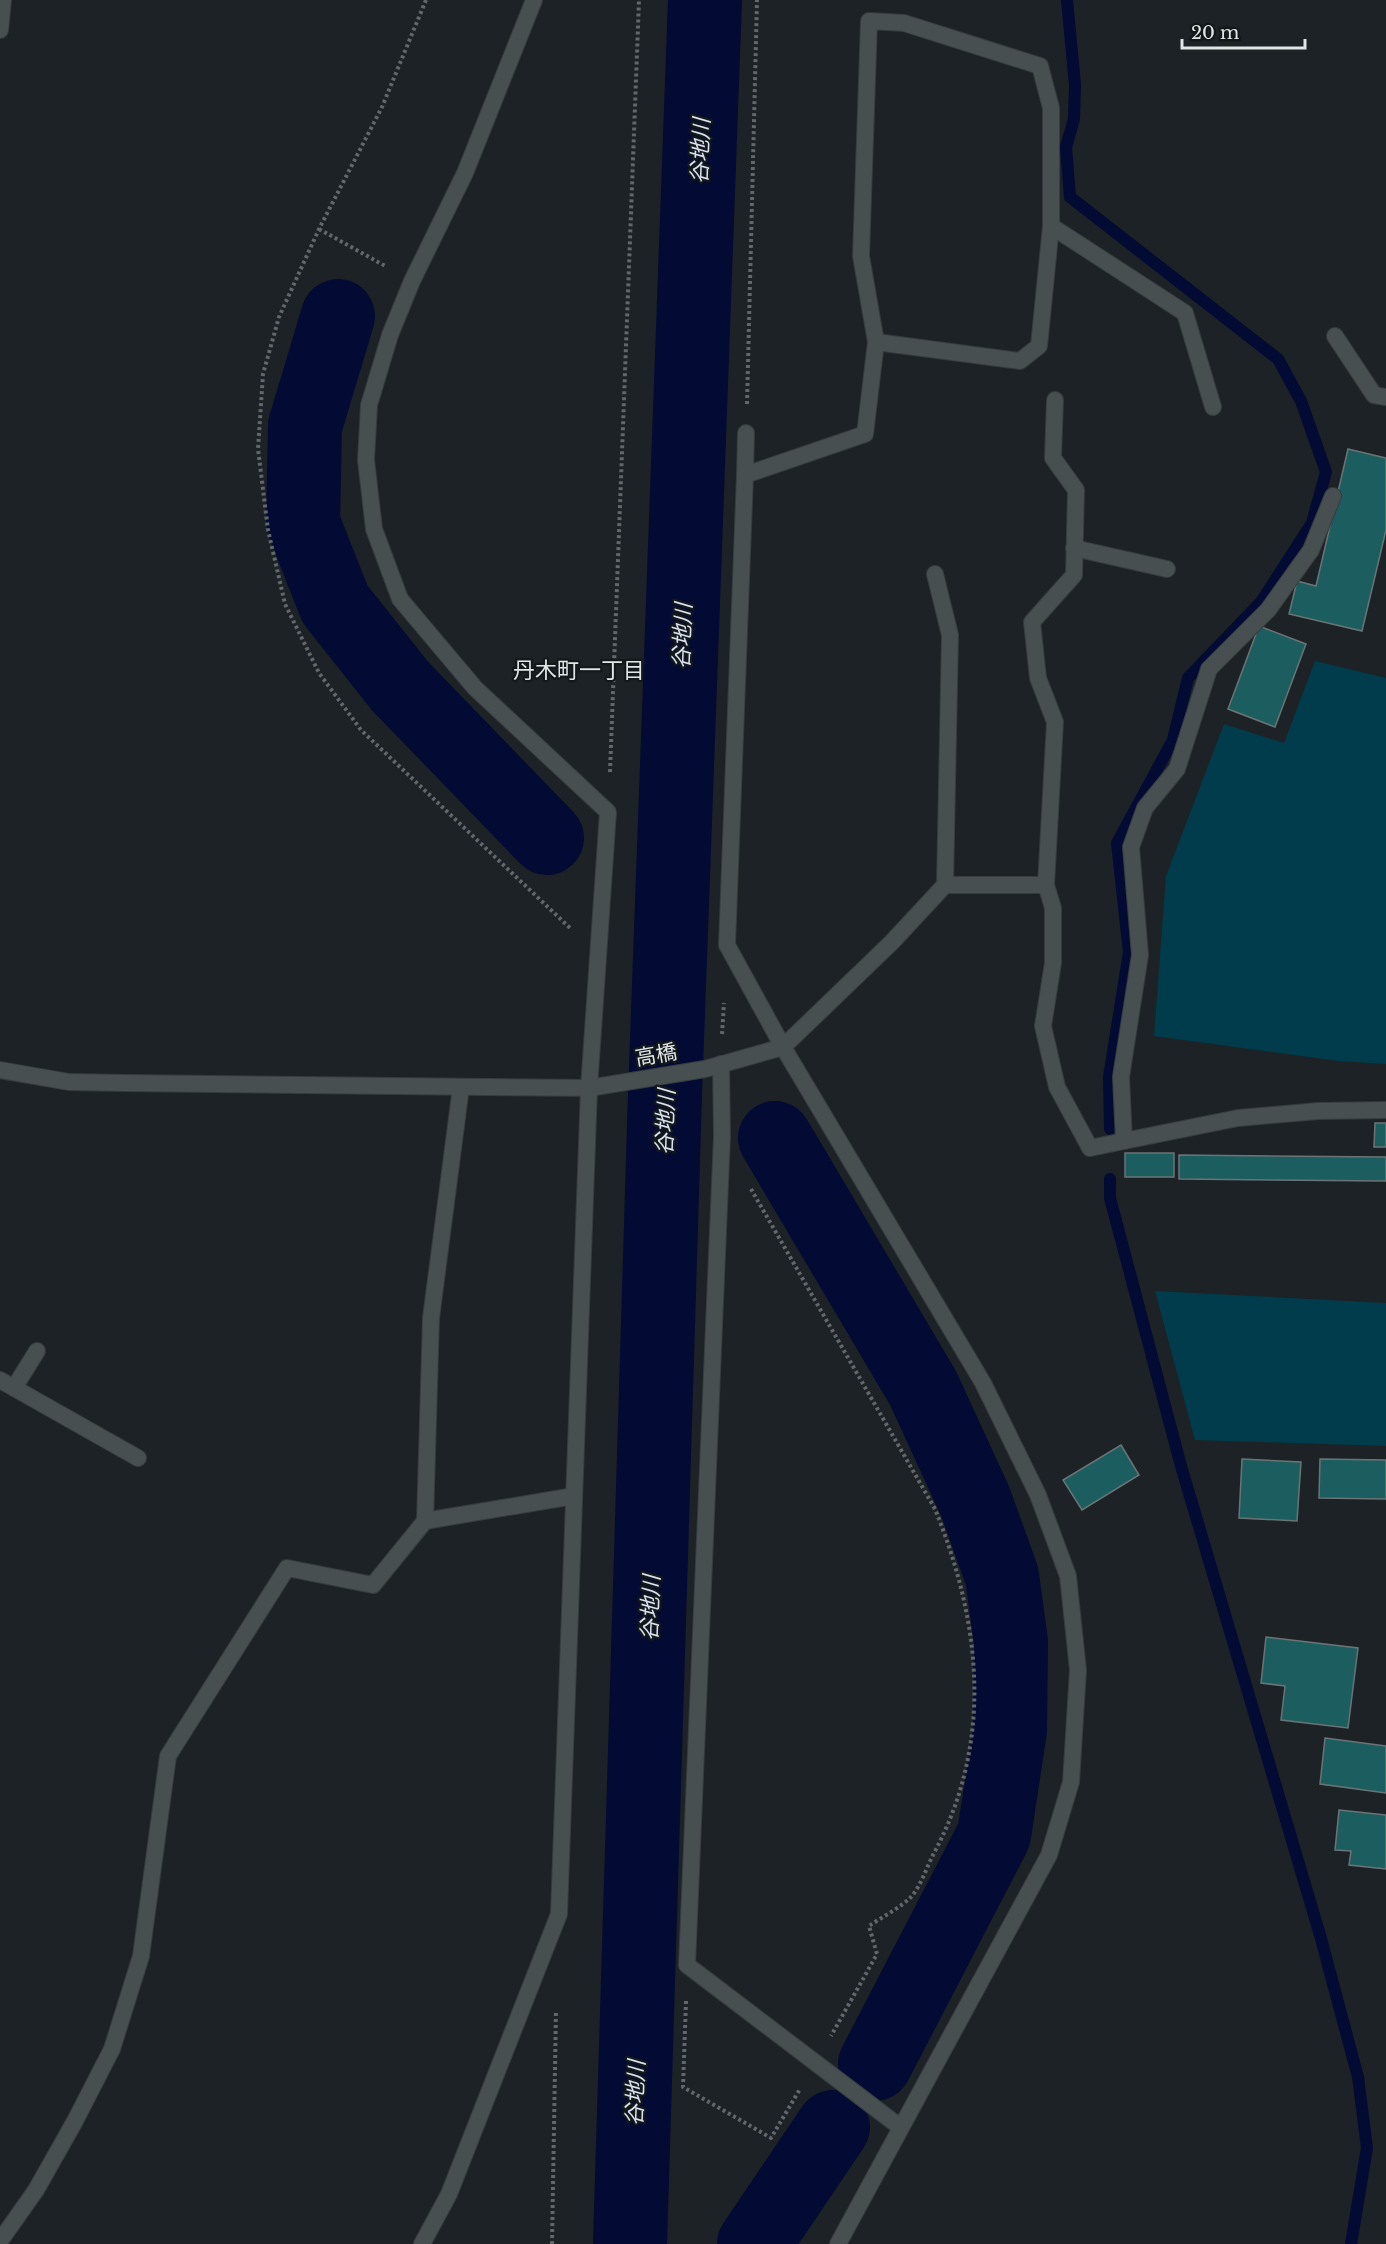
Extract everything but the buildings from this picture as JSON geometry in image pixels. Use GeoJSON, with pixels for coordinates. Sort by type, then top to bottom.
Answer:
{"type":"FeatureCollection","features":[{"type":"Feature","properties":{"kind":"street"},"geometry":{"type":"LineString","coordinates":[[0,30],[3,0]]}},
{"type":"Feature","properties":{"kind":"street"},"geometry":{"type":"LineString","coordinates":[[422,2244],[449,2194],[559,1914],[590,1088],[608,812],[475,688],[400,599],[374,529],[366,460],[369,405],[390,335],[412,281],[465,173],[534,0]]}},
{"type":"Feature","properties":{"kind":"street"},"geometry":{"type":"LineString","coordinates":[[746,475],[865,434],[876,342],[861,256],[869,21],[904,23],[1040,66],[1051,108],[1051,226],[1039,346],[1020,361],[876,342]]}},
{"type":"Feature","properties":{"kind":"street"},"geometry":{"type":"LineString","coordinates":[[1051,226],[1185,313],[1213,407]]}},
{"type":"Feature","properties":{"kind":"street"},"geometry":{"type":"LineString","coordinates":[[1335,336],[1374,395],[1386,397]]}},
{"type":"Feature","properties":{"kind":"street"},"geometry":{"type":"LineString","coordinates":[[1055,400],[1053,459],[1076,490],[1074,574],[1032,622],[1038,678],[1055,722],[1046,885],[1053,908],[1053,963],[1043,1026],[1057,1087],[1090,1148],[1238,1119],[1318,1112],[1386,1110]]}},
{"type":"Feature","properties":{"kind":"street"},"geometry":{"type":"LineString","coordinates":[[746,433],[727,945],[783,1047],[983,1383],[1038,1495],[1068,1576],[1078,1670],[1071,1782],[1049,1855],[838,2244]]}},
{"type":"Feature","properties":{"kind":"street"},"geometry":{"type":"LineString","coordinates":[[1124,1141],[1121,1077],[1140,955],[1131,847],[1145,808],[1177,769],[1209,669],[1268,610],[1311,550],[1333,496]]}},
{"type":"Feature","properties":{"kind":"street"},"geometry":{"type":"LineString","coordinates":[[1074,548],[1167,569]]}},
{"type":"Feature","properties":{"kind":"street"},"geometry":{"type":"LineString","coordinates":[[783,1047],[892,942],[945,885],[950,635],[935,574]]}},
{"type":"Feature","properties":{"kind":"street"},"geometry":{"type":"LineString","coordinates":[[945,885],[1046,885]]}},
{"type":"Feature","properties":{"kind":"street","name":"高橋"},"geometry":{"type":"LineString","coordinates":[[0,1070],[69,1082],[590,1088],[713,1067],[783,1047]]}},
{"type":"Feature","properties":{"kind":"street"},"geometry":{"type":"LineString","coordinates":[[713,1067],[722,1136],[687,1965],[900,2127]]}},
{"type":"Feature","properties":{"kind":"street"},"geometry":{"type":"LineString","coordinates":[[0,2241],[36,2190],[112,2049],[141,1956],[168,1756],[286,1568],[373,1585],[425,1521],[431,1318],[461,1087]]}},
{"type":"Feature","properties":{"kind":"street"},"geometry":{"type":"LineString","coordinates":[[37,1351],[7,1384],[138,1458]]}},
{"type":"Feature","properties":{"kind":"street"},"geometry":{"type":"LineString","coordinates":[[425,1521],[574,1496]]}},
{"type":"Feature","properties":{"kind":"path"},"geometry":{"type":"LineString","coordinates":[[608,812],[639,0]]}},
{"type":"Feature","properties":{"kind":"path"},"geometry":{"type":"LineString","coordinates":[[746,433],[757,0]]}},
{"type":"Feature","properties":{"kind":"path"},"geometry":{"type":"LineString","coordinates":[[320,229],[412,281]]}},
{"type":"Feature","properties":{"kind":"path"},"geometry":{"type":"LineString","coordinates":[[687,1965],[683,2087],[771,2138],[877,1954],[869,1926],[911,1897],[947,1830],[964,1783],[972,1734],[975,1679],[970,1624],[954,1558],[935,1509],[750,1186]]}},
{"type":"Feature","properties":{"kind":"path"},"geometry":{"type":"LineString","coordinates":[[552,2244],[556,2001]]}},
{"type":"Feature","properties":{"kind":"shaded area"},"geometry":{"type":"Polygon","coordinates":[[[1315,661],[1386,678],[1386,1064],[1339,1061],[1154,1036],[1166,876],[1224,724],[1284,743],[1315,661]]]}},
{"type":"Feature","properties":{"kind":"shaded area"},"geometry":{"type":"Polygon","coordinates":[[[1155,1291],[1386,1303],[1386,1446],[1195,1440],[1155,1291]]]}},
{"type":"Feature","properties":{"kind":"waterway","name":"谷地川"},"geometry":{"type":"LineString","coordinates":[[630,2244],[665,1094],[705,0]]}},
{"type":"Feature","properties":{"kind":"waterway"},"geometry":{"type":"LineString","coordinates":[[1067,0],[1075,85],[1074,119],[1066,147],[1070,197],[1278,359],[1301,401],[1326,472],[1312,523],[1261,602],[1188,678],[1173,740],[1117,843],[1129,952],[1109,1077],[1110,1129]]}},
{"type":"Feature","properties":{"kind":"waterway","name":"谷地川"},"geometry":{"type":"LineString","coordinates":[[338,316],[305,426],[303,523],[335,604],[400,686],[547,838]]}},
{"type":"Feature","properties":{"kind":"waterway","name":"谷地川"},"geometry":{"type":"LineString","coordinates":[[775,1138],[923,1388],[975,1501],[1002,1576],[1011,1642],[1010,1730],[994,1835],[875,2064]]}},
{"type":"Feature","properties":{"kind":"waterway"},"geometry":{"type":"LineString","coordinates":[[1110,1179],[1110,1198],[1181,1466],[1320,1935],[1358,2077],[1367,2148],[1351,2244]]}},
{"type":"Feature","properties":{"kind":"waterway","name":"谷地川"},"geometry":{"type":"LineString","coordinates":[[754,2244],[833,2127]]}},
{"type":"Feature","properties":{"kind":"district","name":"丹木町一丁目"},"geometry":{"type":"Point","coordinates":[579,670]}}]}
